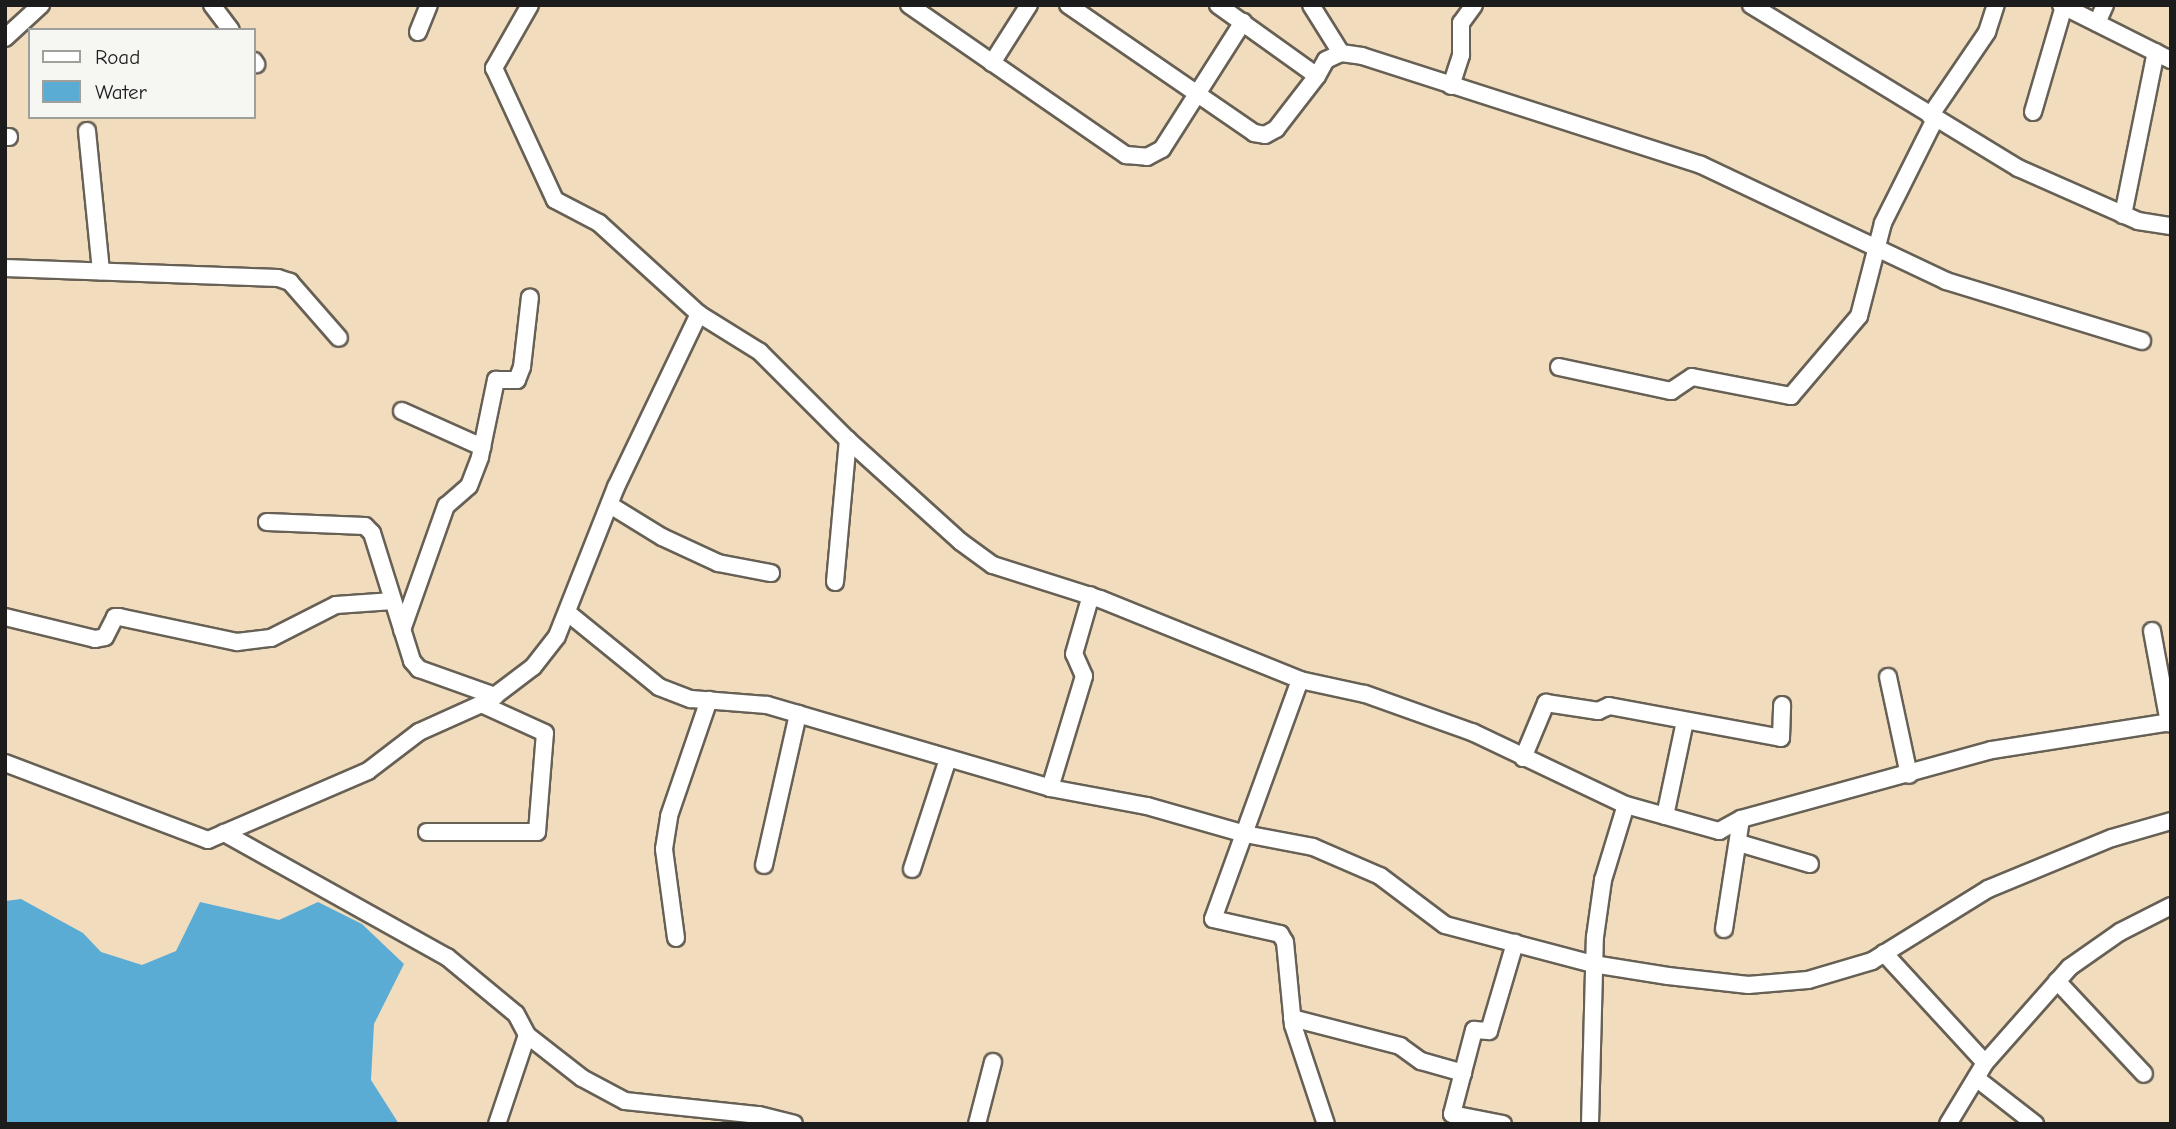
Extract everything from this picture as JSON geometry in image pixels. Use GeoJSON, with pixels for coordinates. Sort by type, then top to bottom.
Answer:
{"type":"FeatureCollection","features":[{"type":"Feature","properties":{"kind":"street"},"geometry":{"type":"LineString","coordinates":[[5,38],[24,12],[41,5]]}},
{"type":"Feature","properties":{"kind":"street"},"geometry":{"type":"LineString","coordinates":[[212,5],[229,28]]}},
{"type":"Feature","properties":{"kind":"street"},"geometry":{"type":"LineString","coordinates":[[418,32],[429,5]]}},
{"type":"Feature","properties":{"kind":"street"},"geometry":{"type":"LineString","coordinates":[[530,5],[494,68],[546,186],[555,200],[617,237],[638,262],[699,314],[760,352],[848,440],[961,542],[993,565],[1091,596],[1300,680],[1365,694],[1472,732],[1626,805],[1719,831],[1741,819],[1909,775],[1992,750],[2170,722],[2152,631]]}},
{"type":"Feature","properties":{"kind":"street"},"geometry":{"type":"LineString","coordinates":[[909,5],[1126,155],[1147,157],[1162,149],[1243,22]]}},
{"type":"Feature","properties":{"kind":"street"},"geometry":{"type":"LineString","coordinates":[[992,63],[1029,5]]}},
{"type":"Feature","properties":{"kind":"street"},"geometry":{"type":"LineString","coordinates":[[1068,5],[1254,133],[1265,135],[1276,129],[1317,76],[1326,60],[1341,53]]}},
{"type":"Feature","properties":{"kind":"street"},"geometry":{"type":"LineString","coordinates":[[1219,5],[1317,76]]}},
{"type":"Feature","properties":{"kind":"street"},"geometry":{"type":"LineString","coordinates":[[1311,5],[1341,53],[1721,172],[1876,251],[1945,281],[2142,341]]}},
{"type":"Feature","properties":{"kind":"street"},"geometry":{"type":"LineString","coordinates":[[1451,86],[1461,55],[1461,23],[1474,5]]}},
{"type":"Feature","properties":{"kind":"street"},"geometry":{"type":"LineString","coordinates":[[1751,5],[1770,11],[1933,117],[2018,168],[2123,215],[2171,226]]}},
{"type":"Feature","properties":{"kind":"street"},"geometry":{"type":"LineString","coordinates":[[1559,367],[1671,391],[1692,377],[1791,396],[1859,316],[1883,223],[1933,117],[1987,32],[1996,5]]}},
{"type":"Feature","properties":{"kind":"street"},"geometry":{"type":"LineString","coordinates":[[2097,23],[2105,5]]}},
{"type":"Feature","properties":{"kind":"street"},"geometry":{"type":"LineString","coordinates":[[2033,111],[2063,6],[2163,56],[2123,215]]}},
{"type":"Feature","properties":{"kind":"street"},"geometry":{"type":"LineString","coordinates":[[87,131],[101,271]]}},
{"type":"Feature","properties":{"kind":"street"},"geometry":{"type":"LineString","coordinates":[[5,268],[278,278],[290,282],[340,338]]}},
{"type":"Feature","properties":{"kind":"street"},"geometry":{"type":"LineString","coordinates":[[402,630],[446,506],[469,486],[482,447],[496,380],[517,380],[522,367],[530,297]]}},
{"type":"Feature","properties":{"kind":"street"},"geometry":{"type":"LineString","coordinates":[[5,763],[208,840],[368,771],[419,732],[488,700],[533,667],[568,614],[610,505],[699,314]]}},
{"type":"Feature","properties":{"kind":"street"},"geometry":{"type":"LineString","coordinates":[[402,411],[482,447]]}},
{"type":"Feature","properties":{"kind":"street"},"geometry":{"type":"LineString","coordinates":[[835,582],[848,440]]}},
{"type":"Feature","properties":{"kind":"street"},"geometry":{"type":"LineString","coordinates":[[610,505],[718,563],[771,573]]}},
{"type":"Feature","properties":{"kind":"street"},"geometry":{"type":"LineString","coordinates":[[267,522],[365,526],[373,533],[402,630],[419,669],[488,700],[545,733],[537,832],[427,832]]}},
{"type":"Feature","properties":{"kind":"street"},"geometry":{"type":"LineString","coordinates":[[1050,788],[1084,676],[1074,654],[1091,596]]}},
{"type":"Feature","properties":{"kind":"street"},"geometry":{"type":"LineString","coordinates":[[5,617],[95,639],[105,637],[114,617],[119,617],[237,642],[271,638],[336,605],[394,601]]}},
{"type":"Feature","properties":{"kind":"street"},"geometry":{"type":"LineString","coordinates":[[568,614],[659,687],[709,700],[767,705],[1050,788],[1147,806],[1245,834],[1313,847],[1380,876],[1445,925],[1593,964],[1748,985],[1808,980],[1884,953],[2011,879],[2112,838],[2171,821]]}},
{"type":"Feature","properties":{"kind":"street"},"geometry":{"type":"LineString","coordinates":[[1888,677],[1909,775]]}},
{"type":"Feature","properties":{"kind":"street"},"geometry":{"type":"LineString","coordinates":[[1300,680],[1213,919],[1280,934],[1285,942],[1292,1018],[1326,1124]]}},
{"type":"Feature","properties":{"kind":"street"},"geometry":{"type":"LineString","coordinates":[[676,938],[664,849],[669,816],[709,700]]}},
{"type":"Feature","properties":{"kind":"street"},"geometry":{"type":"LineString","coordinates":[[1523,758],[1546,703],[1598,711],[1609,706],[1780,738],[1782,705]]}},
{"type":"Feature","properties":{"kind":"street"},"geometry":{"type":"LineString","coordinates":[[764,865],[798,714]]}},
{"type":"Feature","properties":{"kind":"street"},"geometry":{"type":"LineString","coordinates":[[1665,816],[1685,721]]}},
{"type":"Feature","properties":{"kind":"street"},"geometry":{"type":"LineString","coordinates":[[912,869],[948,759]]}},
{"type":"Feature","properties":{"kind":"street"},"geometry":{"type":"LineString","coordinates":[[1590,1124],[1593,964],[1602,880],[1626,805]]}},
{"type":"Feature","properties":{"kind":"street"},"geometry":{"type":"LineString","coordinates":[[1724,929],[1740,843],[1741,819]]}},
{"type":"Feature","properties":{"kind":"street"},"geometry":{"type":"LineString","coordinates":[[224,833],[447,957],[516,1014],[527,1035],[582,1078],[625,1101],[759,1115],[794,1124]]}},
{"type":"Feature","properties":{"kind":"street"},"geometry":{"type":"LineString","coordinates":[[1740,843],[1810,864]]}},
{"type":"Feature","properties":{"kind":"street"},"geometry":{"type":"LineString","coordinates":[[1948,1124],[1980,1071],[2057,981],[2111,938],[2171,906]]}},
{"type":"Feature","properties":{"kind":"street"},"geometry":{"type":"LineString","coordinates":[[1503,1124],[1452,1114],[1474,1030],[1489,1031],[1514,943]]}},
{"type":"Feature","properties":{"kind":"street"},"geometry":{"type":"LineString","coordinates":[[1884,953],[1980,1071],[2035,1124]]}},
{"type":"Feature","properties":{"kind":"street"},"geometry":{"type":"LineString","coordinates":[[2057,981],[2144,1074]]}},
{"type":"Feature","properties":{"kind":"street"},"geometry":{"type":"LineString","coordinates":[[1292,1018],[1400,1046],[1422,1061],[1463,1073]]}},
{"type":"Feature","properties":{"kind":"street"},"geometry":{"type":"LineString","coordinates":[[497,1124],[527,1035]]}},
{"type":"Feature","properties":{"kind":"street"},"geometry":{"type":"LineString","coordinates":[[977,1124],[993,1062]]}},
{"type":"Feature","properties":{"kind":"water"},"geometry":{"type":"Polygon","coordinates":[[[21,899],[83,933],[101,952],[142,965],[176,951],[200,902],[279,920],[318,902],[362,924],[404,964],[374,1024],[371,1080],[399,1124],[5,1124],[5,901],[21,899]]]}}]}
